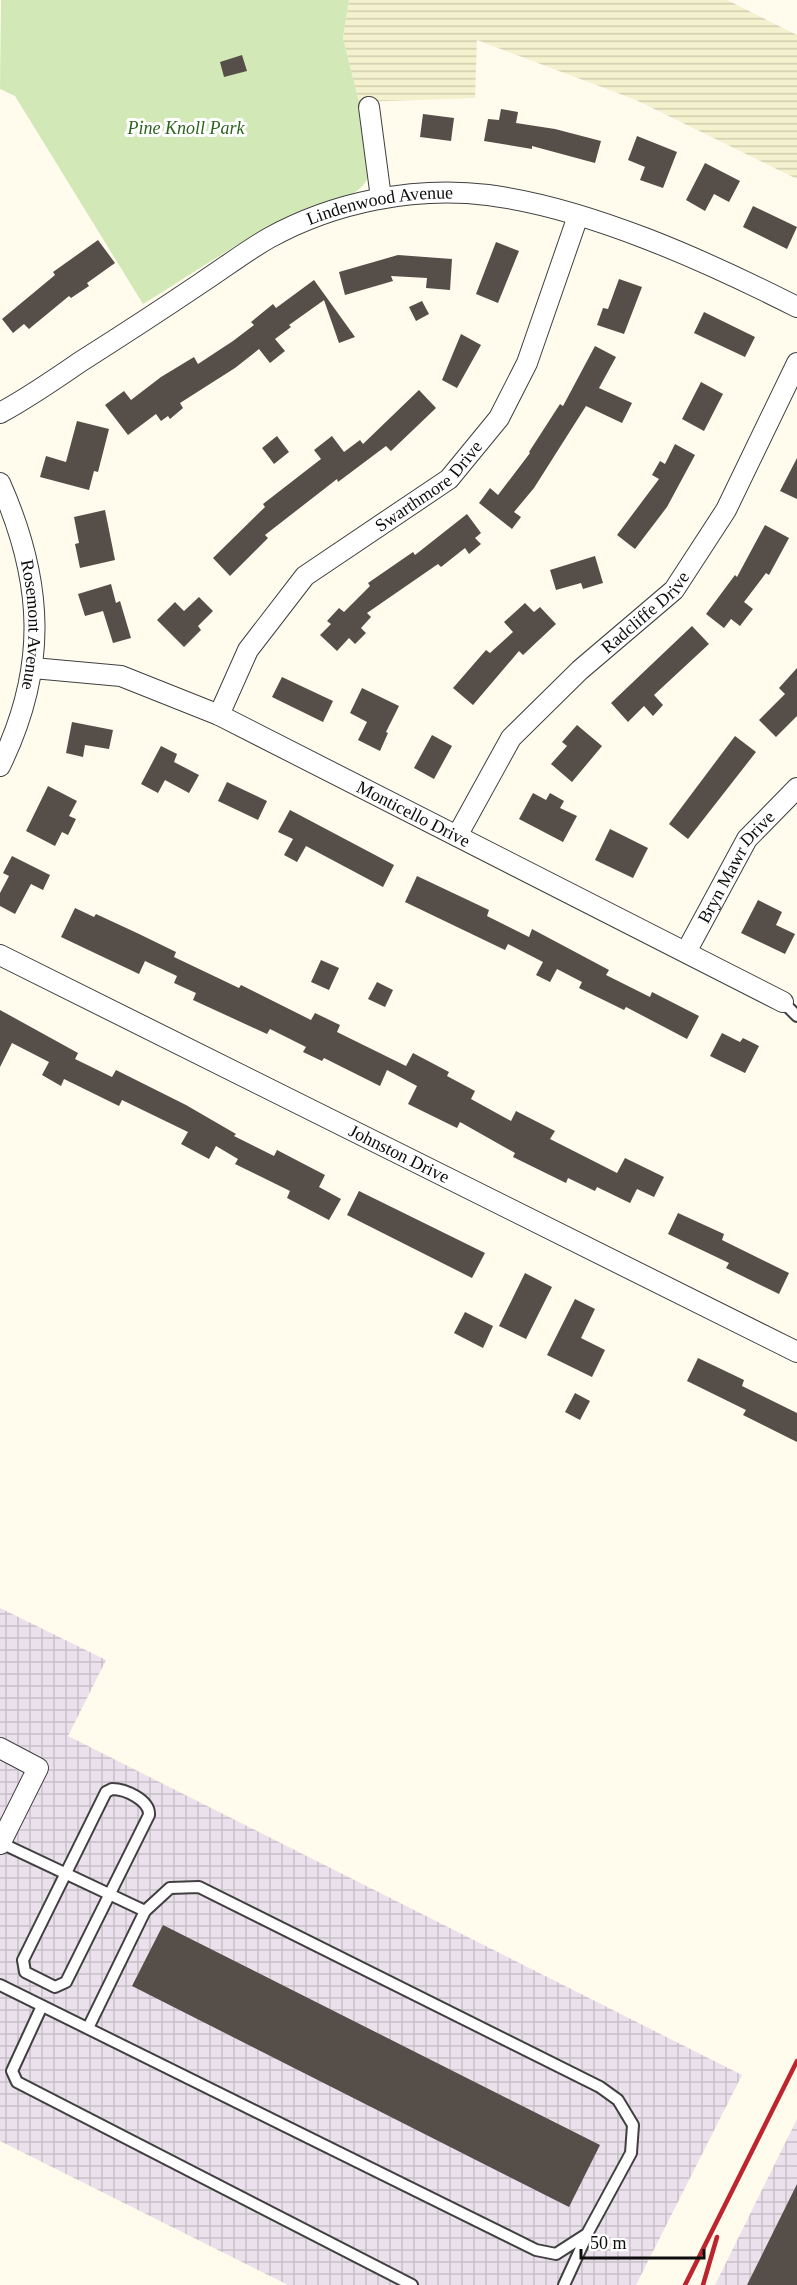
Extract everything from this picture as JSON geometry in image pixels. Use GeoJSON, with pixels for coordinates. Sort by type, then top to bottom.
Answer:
{"type":"FeatureCollection","features":[{"type":"Feature","properties":{"kind":"street"},"geometry":{"type":"LineString","coordinates":[[369,107],[381,198]]}},
{"type":"Feature","properties":{"kind":"street","name":"Lindenwood Avenue"},"geometry":{"type":"LineString","coordinates":[[0,413],[269,238],[324,213],[381,198],[452,193],[488,195],[578,216],[635,235],[748,283],[797,307]]}},
{"type":"Feature","properties":{"kind":"street","name":"Swarthmore Drive"},"geometry":{"type":"LineString","coordinates":[[219,715],[248,650],[305,576],[449,479],[499,417],[527,363],[578,216]]}},
{"type":"Feature","properties":{"kind":"street","name":"Radcliffe Drive"},"geometry":{"type":"LineString","coordinates":[[458,836],[511,738],[580,670],[674,590],[726,510],[797,363]]}},
{"type":"Feature","properties":{"kind":"street","name":"Rosemont Avenue"},"geometry":{"type":"LineString","coordinates":[[0,483],[24,548],[36,632],[33,668],[26,701],[14,738],[0,766]]}},
{"type":"Feature","properties":{"kind":"street","name":"Monticello Drive"},"geometry":{"type":"LineString","coordinates":[[33,668],[121,676],[219,715],[783,1002]]}},
{"type":"Feature","properties":{"kind":"street","name":"Bryn Mawr Drive"},"geometry":{"type":"LineString","coordinates":[[686,952],[747,839],[797,788]]}},
{"type":"Feature","properties":{"kind":"street","name":"Johnston Drive"},"geometry":{"type":"LineString","coordinates":[[0,955],[797,1352]]}},
{"type":"Feature","properties":{"kind":"street"},"geometry":{"type":"LineString","coordinates":[[0,1748],[38,1768],[0,1844]]}},
{"type":"Feature","properties":{"kind":"lane"},"geometry":{"type":"LineString","coordinates":[[783,1002],[797,1016]]}},
{"type":"Feature","properties":{"kind":"lane"},"geometry":{"type":"LineString","coordinates":[[119,1789],[146,1803],[149,1815],[110,1894],[66,1982],[55,1987],[25,1972],[23,1960],[106,1792],[119,1789]]}},
{"type":"Feature","properties":{"kind":"lane"},"geometry":{"type":"LineString","coordinates":[[0,1844],[145,1911]]}},
{"type":"Feature","properties":{"kind":"lane"},"geometry":{"type":"LineString","coordinates":[[88,2028],[145,1911],[170,1888],[199,1887],[600,2087],[618,2100],[633,2125],[630,2153],[587,2234],[564,2285]]}},
{"type":"Feature","properties":{"kind":"lane"},"geometry":{"type":"LineString","coordinates":[[0,1985],[536,2250],[556,2254],[587,2234]]}},
{"type":"Feature","properties":{"kind":"lane"},"geometry":{"type":"LineString","coordinates":[[42,2006],[12,2071],[17,2082],[412,2285]]}},
{"type":"Feature","properties":{"kind":"shaded area"},"geometry":{"type":"Polygon","coordinates":[[[349,0],[727,0],[797,35],[797,179],[636,100],[477,40],[475,98],[359,102],[343,38],[349,0]]]}},
{"type":"Feature","properties":{"kind":"shaded area"},"geometry":{"type":"Polygon","coordinates":[[[0,1608],[106,1660],[68,1736],[742,2075],[636,2285],[288,2285],[0,2141],[0,1608]]]}},
{"type":"Feature","properties":{"kind":"shaded area"},"geometry":{"type":"Polygon","coordinates":[[[797,2119],[797,2285],[715,2285],[797,2119]]]}},
{"type":"Feature","properties":{"kind":"green space","name":"Pine Knoll Park"},"geometry":{"type":"Polygon","coordinates":[[[1,0],[349,0],[343,38],[359,102],[369,175],[365,183],[351,194],[307,209],[264,229],[143,304],[15,96],[0,89],[1,0]]]}},
{"type":"Feature","properties":{"kind":"building"},"geometry":{"type":"Polygon","coordinates":[[[242,55],[247,71],[224,77],[220,62],[242,55]]]}},
{"type":"Feature","properties":{"kind":"building"},"geometry":{"type":"Polygon","coordinates":[[[501,109],[518,112],[516,123],[555,129],[601,141],[595,163],[532,146],[532,149],[484,141],[488,119],[499,120],[501,109]]]}},
{"type":"Feature","properties":{"kind":"building"},"geometry":{"type":"Polygon","coordinates":[[[423,114],[454,118],[451,141],[420,137],[423,114]]]}},
{"type":"Feature","properties":{"kind":"building"},"geometry":{"type":"Polygon","coordinates":[[[637,136],[677,152],[663,188],[640,180],[645,167],[628,160],[637,136]]]}},
{"type":"Feature","properties":{"kind":"building"},"geometry":{"type":"Polygon","coordinates":[[[705,163],[740,181],[729,202],[714,194],[705,211],[686,200],[705,163]]]}},
{"type":"Feature","properties":{"kind":"building"},"geometry":{"type":"Polygon","coordinates":[[[753,206],[797,227],[787,249],[743,227],[753,206]]]}},
{"type":"Feature","properties":{"kind":"building"},"geometry":{"type":"Polygon","coordinates":[[[98,240],[115,263],[87,283],[89,286],[71,298],[69,296],[29,329],[24,324],[13,333],[2,319],[55,275],[53,272],[98,240]]]}},
{"type":"Feature","properties":{"kind":"building"},"geometry":{"type":"Polygon","coordinates":[[[496,242],[519,251],[498,303],[476,294],[496,242]]]}},
{"type":"Feature","properties":{"kind":"building"},"geometry":{"type":"Polygon","coordinates":[[[398,255],[452,259],[450,290],[426,288],[427,278],[391,276],[393,281],[345,295],[339,272],[398,255]]]}},
{"type":"Feature","properties":{"kind":"building"},"geometry":{"type":"Polygon","coordinates":[[[619,279],[642,287],[624,334],[597,325],[603,308],[608,309],[619,279]]]}},
{"type":"Feature","properties":{"kind":"building"},"geometry":{"type":"Polygon","coordinates":[[[314,280],[327,298],[289,325],[291,327],[275,339],[285,351],[270,363],[259,349],[235,368],[180,403],[183,408],[170,419],[168,416],[161,421],[156,414],[128,435],[105,405],[124,391],[131,400],[161,377],[194,357],[198,364],[254,325],[251,322],[273,304],[276,308],[314,280]]]}},
{"type":"Feature","properties":{"kind":"building"},"geometry":{"type":"Polygon","coordinates":[[[327,298],[355,337],[339,343],[324,300],[327,298]]]}},
{"type":"Feature","properties":{"kind":"building"},"geometry":{"type":"Polygon","coordinates":[[[422,301],[429,314],[416,321],[409,307],[422,301]]]}},
{"type":"Feature","properties":{"kind":"building"},"geometry":{"type":"Polygon","coordinates":[[[704,312],[755,337],[745,357],[694,333],[704,312]]]}},
{"type":"Feature","properties":{"kind":"building"},"geometry":{"type":"Polygon","coordinates":[[[461,334],[481,345],[457,388],[442,380],[461,334]]]}},
{"type":"Feature","properties":{"kind":"building"},"geometry":{"type":"Polygon","coordinates":[[[595,346],[616,357],[599,388],[632,403],[622,423],[586,406],[534,488],[514,512],[521,517],[512,529],[479,503],[490,488],[498,495],[530,453],[560,404],[563,406],[595,346]]]}},
{"type":"Feature","properties":{"kind":"building"},"geometry":{"type":"Polygon","coordinates":[[[701,382],[723,394],[704,431],[682,419],[701,382]]]}},
{"type":"Feature","properties":{"kind":"building"},"geometry":{"type":"Polygon","coordinates":[[[419,390],[436,408],[391,451],[386,446],[338,482],[337,479],[265,535],[268,538],[230,576],[213,558],[265,507],[263,504],[321,459],[314,450],[332,436],[344,452],[360,440],[363,444],[419,390]]]}},
{"type":"Feature","properties":{"kind":"building"},"geometry":{"type":"Polygon","coordinates":[[[77,421],[109,429],[98,472],[94,471],[89,490],[40,477],[46,456],[66,462],[77,421]]]}},
{"type":"Feature","properties":{"kind":"building"},"geometry":{"type":"Polygon","coordinates":[[[277,436],[289,452],[274,464],[262,448],[277,436]]]}},
{"type":"Feature","properties":{"kind":"building"},"geometry":{"type":"Polygon","coordinates":[[[675,444],[695,455],[667,507],[635,549],[617,535],[659,479],[652,475],[660,461],[665,464],[675,444]]]}},
{"type":"Feature","properties":{"kind":"building"},"geometry":{"type":"Polygon","coordinates":[[[797,458],[797,499],[780,491],[797,458]]]}},
{"type":"Feature","properties":{"kind":"building"},"geometry":{"type":"Polygon","coordinates":[[[105,510],[115,560],[80,568],[75,544],[79,543],[74,517],[105,510]]]}},
{"type":"Feature","properties":{"kind":"building"},"geometry":{"type":"Polygon","coordinates":[[[467,514],[481,533],[475,538],[481,544],[469,554],[465,548],[441,567],[438,564],[367,613],[371,617],[361,628],[366,633],[355,644],[349,638],[337,651],[320,635],[331,624],[327,621],[339,608],[344,612],[370,586],[368,583],[413,552],[415,555],[467,514]]]}},
{"type":"Feature","properties":{"kind":"building"},"geometry":{"type":"Polygon","coordinates":[[[765,525],[789,538],[769,575],[766,573],[744,602],[753,609],[740,626],[731,619],[724,628],[706,614],[735,575],[737,577],[765,525]]]}},
{"type":"Feature","properties":{"kind":"building"},"geometry":{"type":"Polygon","coordinates":[[[595,556],[603,583],[583,589],[581,583],[556,590],[550,570],[595,556]]]}},
{"type":"Feature","properties":{"kind":"building"},"geometry":{"type":"Polygon","coordinates":[[[111,584],[116,603],[120,601],[131,638],[113,643],[103,611],[85,616],[78,594],[111,584]]]}},
{"type":"Feature","properties":{"kind":"building"},"geometry":{"type":"Polygon","coordinates":[[[199,597],[213,611],[198,626],[201,630],[184,647],[157,620],[175,602],[184,611],[199,597]]]}},
{"type":"Feature","properties":{"kind":"building"},"geometry":{"type":"Polygon","coordinates":[[[525,603],[534,612],[540,607],[556,624],[523,655],[519,651],[473,705],[453,688],[486,650],[490,653],[513,632],[504,622],[525,603]]]}},
{"type":"Feature","properties":{"kind":"building"},"geometry":{"type":"Polygon","coordinates":[[[692,626],[709,644],[654,695],[663,705],[653,716],[644,706],[628,722],[611,703],[692,626]]]}},
{"type":"Feature","properties":{"kind":"building"},"geometry":{"type":"Polygon","coordinates":[[[797,668],[797,716],[776,737],[759,720],[785,694],[779,688],[797,668]]]}},
{"type":"Feature","properties":{"kind":"building"},"geometry":{"type":"Polygon","coordinates":[[[282,677],[333,701],[323,722],[272,697],[282,677]]]}},
{"type":"Feature","properties":{"kind":"building"},"geometry":{"type":"Polygon","coordinates":[[[362,688],[399,706],[386,732],[388,733],[380,751],[358,740],[367,722],[350,713],[362,688]]]}},
{"type":"Feature","properties":{"kind":"building"},"geometry":{"type":"Polygon","coordinates":[[[72,722],[113,730],[109,749],[85,745],[83,757],[66,753],[72,722]]]}},
{"type":"Feature","properties":{"kind":"building"},"geometry":{"type":"Polygon","coordinates":[[[577,725],[602,746],[572,782],[551,764],[567,746],[562,742],[577,725]]]}},
{"type":"Feature","properties":{"kind":"building"},"geometry":{"type":"Polygon","coordinates":[[[432,735],[452,746],[434,779],[414,768],[432,735]]]}},
{"type":"Feature","properties":{"kind":"building"},"geometry":{"type":"Polygon","coordinates":[[[735,736],[756,752],[688,839],[669,824],[735,736]]]}},
{"type":"Feature","properties":{"kind":"building"},"geometry":{"type":"Polygon","coordinates":[[[161,746],[177,754],[174,762],[199,775],[189,793],[165,780],[158,793],[141,784],[161,746]]]}},
{"type":"Feature","properties":{"kind":"building"},"geometry":{"type":"Polygon","coordinates":[[[227,782],[267,801],[258,820],[218,801],[227,782]]]}},
{"type":"Feature","properties":{"kind":"building"},"geometry":{"type":"Polygon","coordinates":[[[48,786],[77,801],[69,816],[76,819],[68,835],[62,832],[55,846],[26,831],[48,786]]]}},
{"type":"Feature","properties":{"kind":"building"},"geometry":{"type":"Polygon","coordinates":[[[533,793],[546,800],[550,793],[564,801],[560,808],[577,816],[563,842],[519,819],[533,793]]]}},
{"type":"Feature","properties":{"kind":"building"},"geometry":{"type":"Polygon","coordinates":[[[290,810],[394,865],[383,887],[306,846],[297,862],[284,855],[293,839],[278,832],[290,810]]]}},
{"type":"Feature","properties":{"kind":"building"},"geometry":{"type":"Polygon","coordinates":[[[610,829],[648,848],[633,878],[595,860],[610,829]]]}},
{"type":"Feature","properties":{"kind":"building"},"geometry":{"type":"Polygon","coordinates":[[[12,856],[50,875],[43,890],[31,884],[15,914],[0,906],[0,893],[9,876],[3,873],[12,856]]]}},
{"type":"Feature","properties":{"kind":"building"},"geometry":{"type":"Polygon","coordinates":[[[417,876],[489,910],[487,916],[529,937],[532,929],[609,970],[606,975],[650,997],[652,992],[699,1016],[687,1039],[626,1007],[624,1010],[579,988],[582,982],[557,969],[550,982],[536,975],[543,962],[508,944],[505,950],[405,902],[417,876]]]}},
{"type":"Feature","properties":{"kind":"building"},"geometry":{"type":"Polygon","coordinates":[[[758,900],[782,912],[776,925],[795,934],[785,954],[741,933],[758,900]]]}},
{"type":"Feature","properties":{"kind":"building"},"geometry":{"type":"Polygon","coordinates":[[[75,908],[94,917],[96,914],[137,933],[176,952],[174,957],[239,988],[241,985],[311,1020],[315,1013],[340,1025],[337,1032],[406,1066],[413,1053],[449,1072],[447,1076],[475,1091],[471,1099],[511,1121],[516,1111],[555,1131],[550,1139],[617,1173],[625,1158],[664,1177],[654,1197],[637,1189],[630,1203],[597,1187],[595,1191],[568,1178],[566,1183],[513,1157],[515,1153],[460,1122],[457,1128],[408,1104],[417,1086],[387,1070],[380,1086],[324,1058],[322,1061],[303,1052],[306,1047],[270,1029],[267,1034],[193,1000],[196,993],[174,983],[177,976],[145,961],[139,974],[61,937],[75,908]]]}},
{"type":"Feature","properties":{"kind":"building"},"geometry":{"type":"Polygon","coordinates":[[[321,960],[339,968],[329,990],[311,982],[321,960]]]}},
{"type":"Feature","properties":{"kind":"building"},"geometry":{"type":"Polygon","coordinates":[[[377,982],[393,990],[385,1007],[368,999],[377,982]]]}},
{"type":"Feature","properties":{"kind":"building"},"geometry":{"type":"Polygon","coordinates":[[[0,1010],[78,1053],[75,1059],[112,1077],[116,1070],[186,1105],[236,1134],[234,1136],[274,1156],[277,1150],[325,1175],[319,1187],[341,1199],[329,1220],[287,1198],[290,1191],[235,1164],[238,1159],[216,1146],[209,1159],[181,1144],[188,1132],[122,1100],[119,1106],[64,1079],[61,1086],[42,1075],[49,1062],[12,1043],[0,1067],[0,1010]]]}},
{"type":"Feature","properties":{"kind":"building"},"geometry":{"type":"Polygon","coordinates":[[[722,1033],[740,1042],[743,1038],[759,1046],[745,1073],[710,1056],[722,1033]]]}},
{"type":"Feature","properties":{"kind":"building"},"geometry":{"type":"Polygon","coordinates":[[[359,1191],[485,1253],[472,1278],[347,1215],[359,1191]]]}},
{"type":"Feature","properties":{"kind":"building"},"geometry":{"type":"Polygon","coordinates":[[[678,1213],[724,1234],[722,1240],[789,1273],[779,1294],[726,1268],[729,1263],[668,1234],[678,1213]]]}},
{"type":"Feature","properties":{"kind":"building"},"geometry":{"type":"Polygon","coordinates":[[[525,1273],[552,1287],[526,1339],[499,1326],[525,1273]]]}},
{"type":"Feature","properties":{"kind":"building"},"geometry":{"type":"Polygon","coordinates":[[[575,1299],[595,1309],[581,1338],[605,1350],[592,1377],[547,1355],[575,1299]]]}},
{"type":"Feature","properties":{"kind":"building"},"geometry":{"type":"Polygon","coordinates":[[[465,1312],[493,1326],[483,1348],[454,1333],[465,1312]]]}},
{"type":"Feature","properties":{"kind":"building"},"geometry":{"type":"Polygon","coordinates":[[[698,1358],[744,1380],[742,1386],[797,1413],[797,1442],[743,1415],[746,1410],[687,1381],[698,1358]]]}},
{"type":"Feature","properties":{"kind":"building"},"geometry":{"type":"Polygon","coordinates":[[[575,1393],[590,1401],[580,1420],[565,1412],[575,1393]]]}},
{"type":"Feature","properties":{"kind":"building"},"geometry":{"type":"Polygon","coordinates":[[[163,1925],[600,2145],[569,2207],[132,1986],[163,1925]]]}},
{"type":"Feature","properties":{"kind":"building"},"geometry":{"type":"Polygon","coordinates":[[[797,2184],[797,2285],[747,2285],[797,2184]]]}},
{"type":"Feature","properties":{"kind":"railway"},"geometry":{"type":"LineString","coordinates":[[685,2285],[797,2061]]}},
{"type":"Feature","properties":{"kind":"railway"},"geometry":{"type":"LineString","coordinates":[[703,2285],[717,2237]]}}]}
